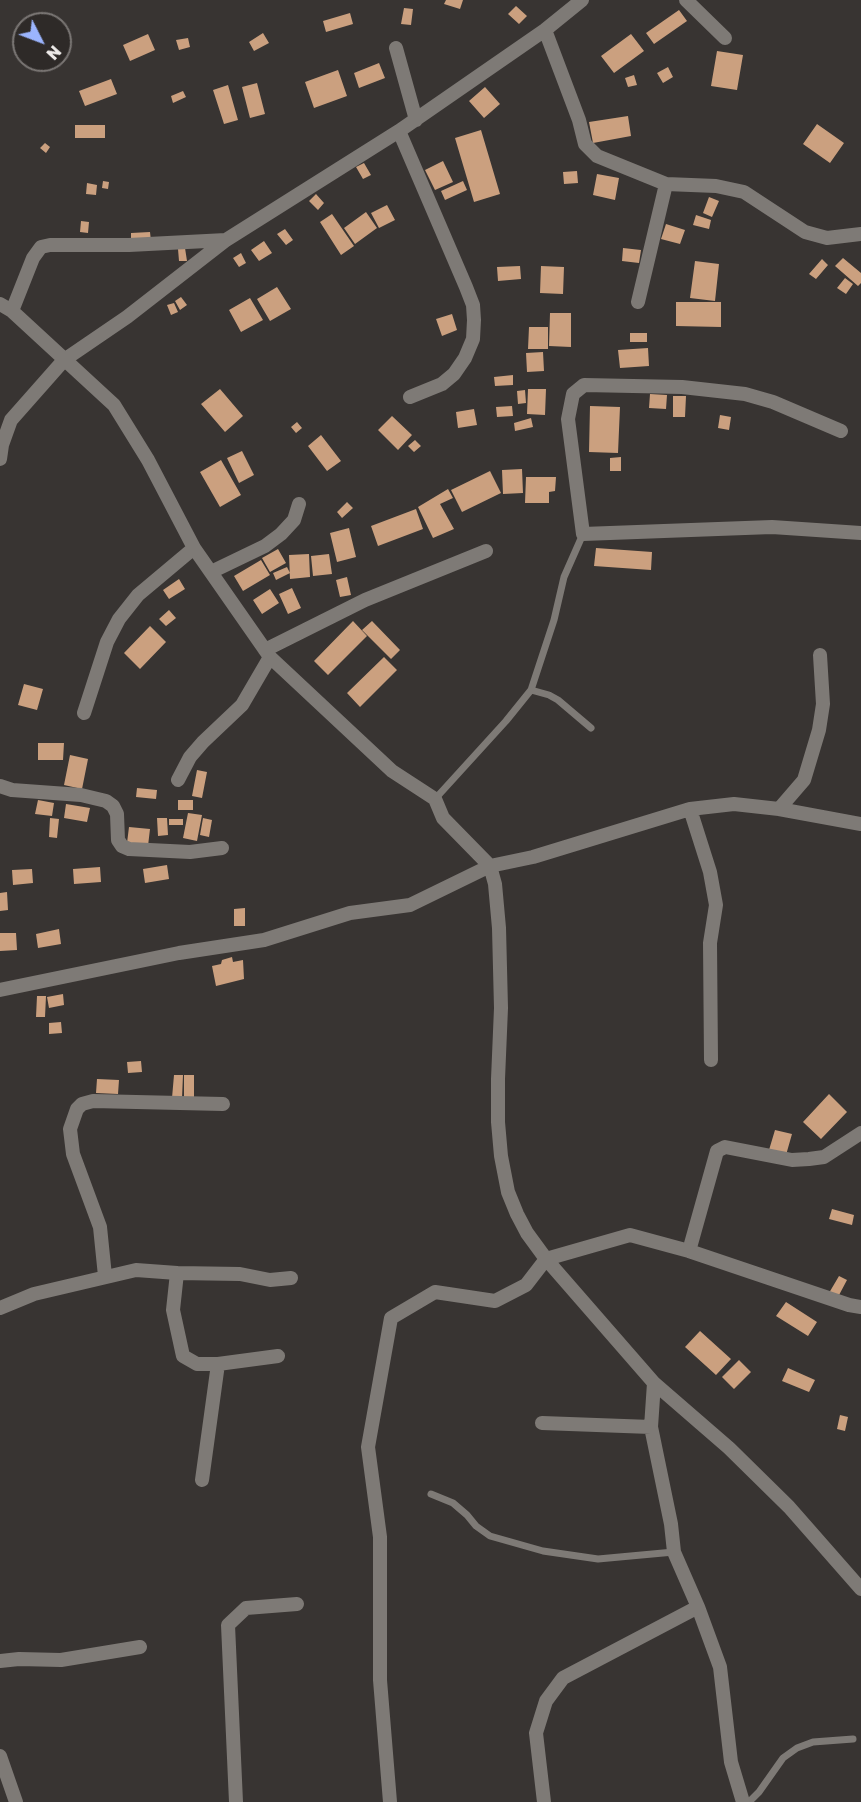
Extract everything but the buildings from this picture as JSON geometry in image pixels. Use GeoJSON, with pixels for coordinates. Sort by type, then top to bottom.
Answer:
{"type":"FeatureCollection","features":[{"type":"Feature","properties":{"kind":"street"},"geometry":{"type":"LineString","coordinates":[[0,459],[2,445],[11,420],[64,360],[127,317],[226,240],[416,120],[545,30],[582,0]]}},
{"type":"Feature","properties":{"kind":"street"},"geometry":{"type":"LineString","coordinates":[[686,0],[725,38]]}},
{"type":"Feature","properties":{"kind":"street"},"geometry":{"type":"LineString","coordinates":[[545,30],[579,120],[585,144],[597,156],[666,184],[716,186],[744,192],[805,232],[827,238],[861,234]]}},
{"type":"Feature","properties":{"kind":"street"},"geometry":{"type":"LineString","coordinates":[[396,48],[416,120]]}},
{"type":"Feature","properties":{"kind":"street"},"geometry":{"type":"LineString","coordinates":[[399,131],[466,287],[473,305],[474,320],[472,339],[465,358],[454,374],[442,384],[410,397]]}},
{"type":"Feature","properties":{"kind":"street"},"geometry":{"type":"LineString","coordinates":[[638,302],[666,184]]}},
{"type":"Feature","properties":{"kind":"street"},"geometry":{"type":"LineString","coordinates":[[226,240],[41,247],[6,307],[114,405],[148,460],[194,548],[267,653],[392,771],[435,799],[443,818],[490,866],[495,884],[499,928],[501,1008],[498,1122],[501,1156],[508,1192],[517,1214],[527,1233],[546,1259],[654,1383],[729,1448],[789,1507],[861,1589]]}},
{"type":"Feature","properties":{"kind":"street"},"geometry":{"type":"LineString","coordinates":[[841,431],[773,402],[745,394],[682,387],[584,386],[573,394],[568,419],[583,534],[772,527],[861,533]]}},
{"type":"Feature","properties":{"kind":"street"},"geometry":{"type":"LineString","coordinates":[[211,572],[265,546],[281,534],[294,519],[299,504]]}},
{"type":"Feature","properties":{"kind":"street"},"geometry":{"type":"LineString","coordinates":[[84,713],[107,642],[119,619],[138,595],[194,548]]}},
{"type":"Feature","properties":{"kind":"street"},"geometry":{"type":"LineString","coordinates":[[178,780],[190,757],[203,741],[242,705],[267,653],[365,600],[486,551]]}},
{"type":"Feature","properties":{"kind":"street"},"geometry":{"type":"LineString","coordinates":[[778,809],[804,780],[819,730],[823,704],[820,655]]}},
{"type":"Feature","properties":{"kind":"street"},"geometry":{"type":"LineString","coordinates":[[0,786],[12,790],[81,795],[106,801],[113,806],[117,814],[118,840],[122,846],[129,849],[190,852],[222,848]]}},
{"type":"Feature","properties":{"kind":"street"},"geometry":{"type":"LineString","coordinates":[[0,990],[179,953],[264,940],[350,912],[410,905],[490,866],[533,857],[690,809],[734,804],[778,809],[861,824]]}},
{"type":"Feature","properties":{"kind":"street"},"geometry":{"type":"LineString","coordinates":[[690,809],[711,872],[716,905],[710,943],[711,1060]]}},
{"type":"Feature","properties":{"kind":"street"},"geometry":{"type":"LineString","coordinates":[[105,1276],[100,1227],[73,1154],[70,1130],[77,1109],[82,1104],[93,1101],[223,1104]]}},
{"type":"Feature","properties":{"kind":"street"},"geometry":{"type":"LineString","coordinates":[[688,1251],[717,1151],[725,1147],[792,1160],[808,1159],[824,1157],[861,1133]]}},
{"type":"Feature","properties":{"kind":"street"},"geometry":{"type":"LineString","coordinates":[[390,1802],[380,1680],[380,1537],[368,1447],[391,1318],[435,1292],[495,1301],[526,1284],[546,1259],[630,1235],[688,1251],[861,1307]]}},
{"type":"Feature","properties":{"kind":"street"},"geometry":{"type":"LineString","coordinates":[[0,1308],[34,1294],[136,1270],[240,1274],[270,1280],[291,1278]]}},
{"type":"Feature","properties":{"kind":"street"},"geometry":{"type":"LineString","coordinates":[[177,1273],[173,1310],[183,1356],[197,1364],[218,1364],[279,1356]]}},
{"type":"Feature","properties":{"kind":"street"},"geometry":{"type":"LineString","coordinates":[[202,1480],[218,1364]]}},
{"type":"Feature","properties":{"kind":"street"},"geometry":{"type":"LineString","coordinates":[[654,1383],[651,1427],[671,1524],[674,1552],[698,1607],[720,1667],[731,1762],[743,1802]]}},
{"type":"Feature","properties":{"kind":"street"},"geometry":{"type":"LineString","coordinates":[[542,1423],[651,1427]]}},
{"type":"Feature","properties":{"kind":"street"},"geometry":{"type":"LineString","coordinates":[[236,1802],[228,1625],[246,1608],[297,1604]]}},
{"type":"Feature","properties":{"kind":"street"},"geometry":{"type":"LineString","coordinates":[[544,1802],[536,1733],[546,1701],[563,1678],[698,1607]]}},
{"type":"Feature","properties":{"kind":"street"},"geometry":{"type":"LineString","coordinates":[[0,1661],[60,1660],[140,1647]]}},
{"type":"Feature","properties":{"kind":"street"},"geometry":{"type":"LineString","coordinates":[[0,1756],[16,1802]]}},
{"type":"Feature","properties":{"kind":"lane"},"geometry":{"type":"LineString","coordinates":[[435,799],[531,690],[554,620],[564,577],[583,534]]}},
{"type":"Feature","properties":{"kind":"lane"},"geometry":{"type":"LineString","coordinates":[[531,690],[558,700],[591,728]]}},
{"type":"Feature","properties":{"kind":"lane"},"geometry":{"type":"LineString","coordinates":[[431,1494],[453,1503],[467,1515],[476,1527],[490,1536],[543,1551],[598,1559],[674,1552]]}},
{"type":"Feature","properties":{"kind":"lane"},"geometry":{"type":"LineString","coordinates":[[749,1802],[783,1758],[797,1748],[813,1742],[853,1739]]}}]}
